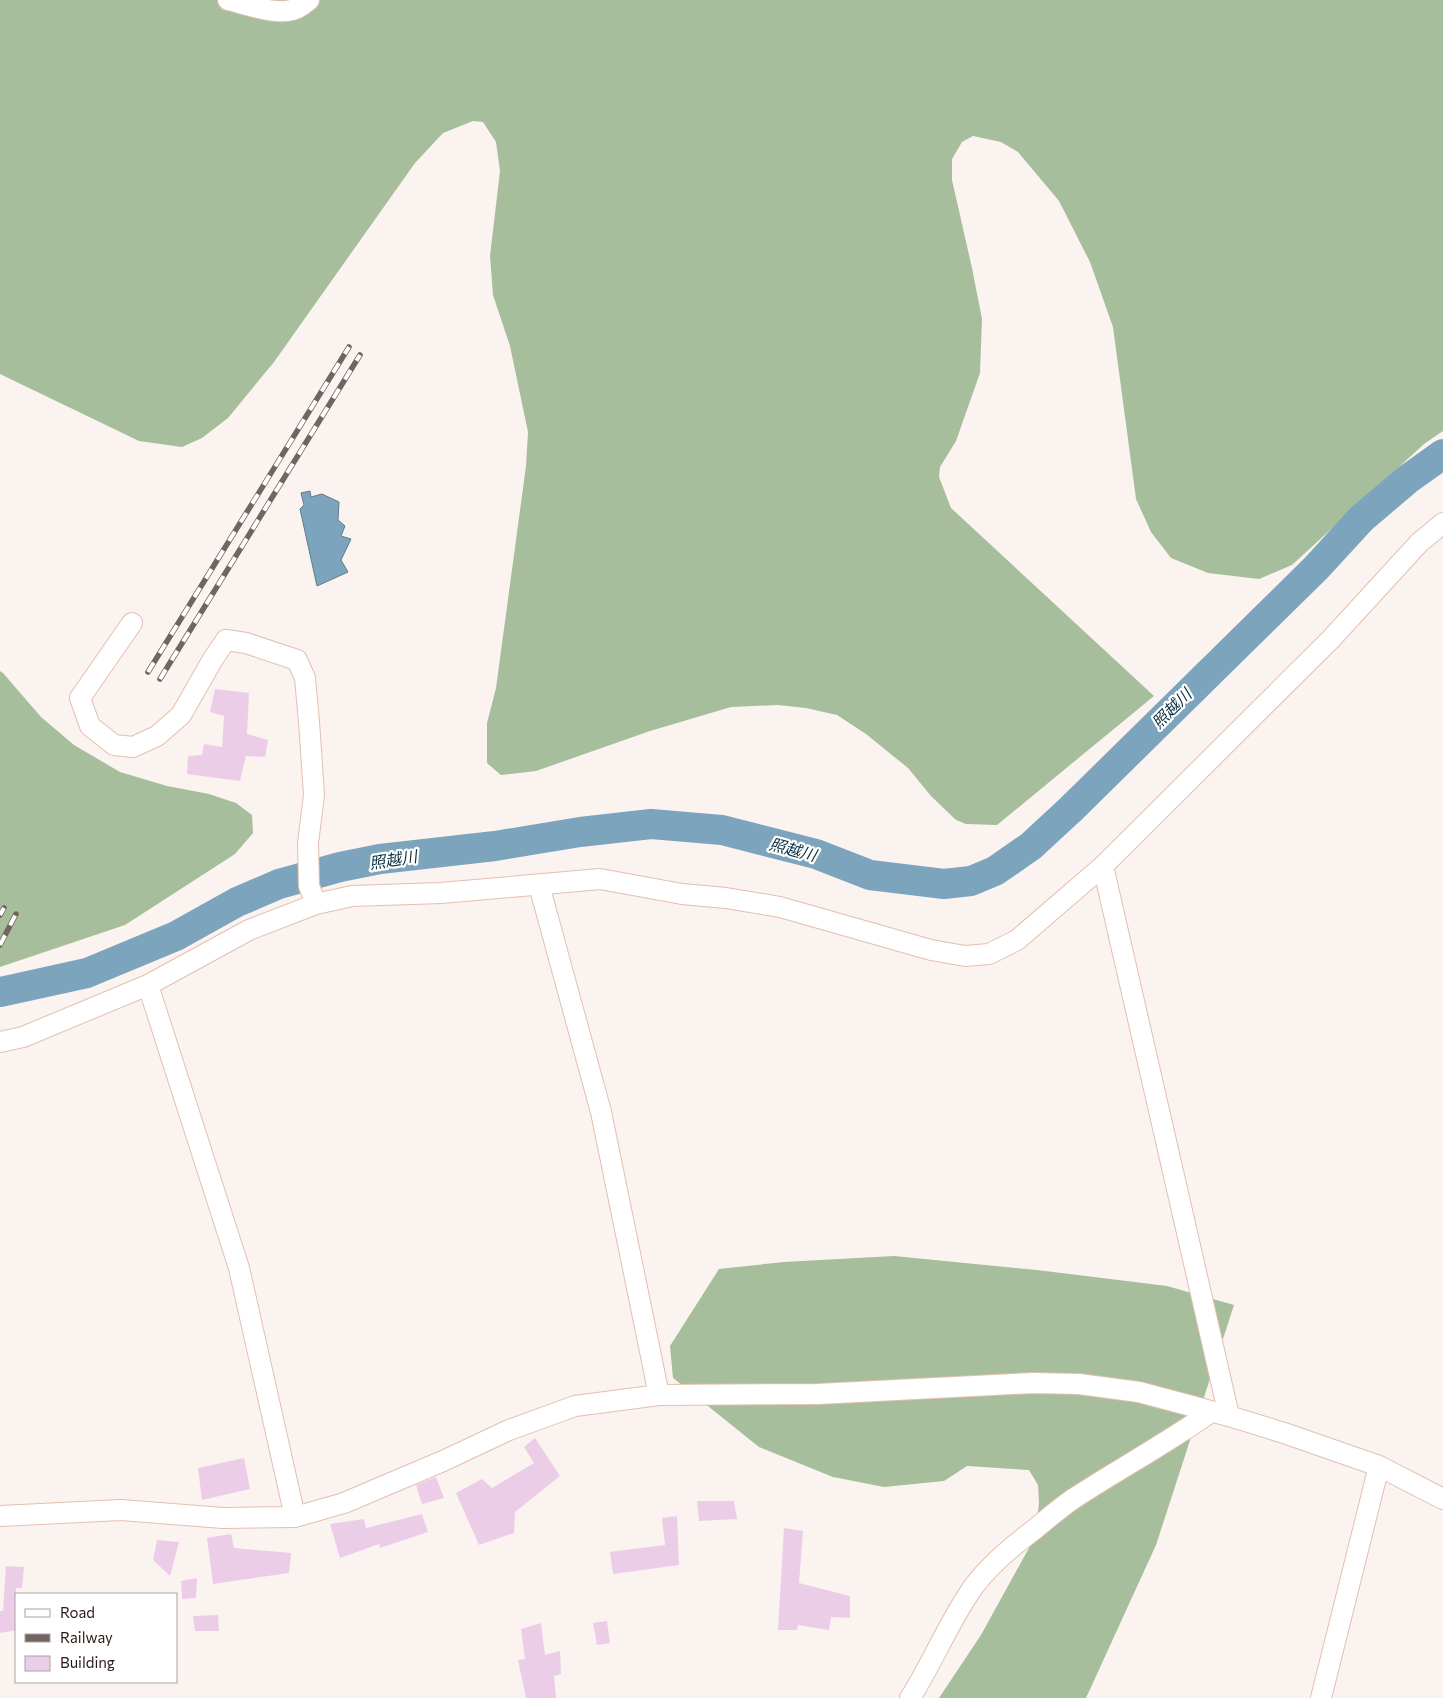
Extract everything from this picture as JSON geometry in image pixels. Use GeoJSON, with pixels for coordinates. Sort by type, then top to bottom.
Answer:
{"type":"FeatureCollection","features":[{"type":"Feature","properties":{"kind":"street"},"geometry":{"type":"LineString","coordinates":[[228,0],[272,10],[291,11],[304,5],[309,0]]}},
{"type":"Feature","properties":{"kind":"street"},"geometry":{"type":"LineString","coordinates":[[0,1042],[23,1037],[148,985],[313,895],[352,896],[441,893],[600,879],[682,894],[726,898],[780,907],[931,950],[965,956],[989,954],[1017,940],[1103,866],[1332,639],[1419,543],[1443,523]]}},
{"type":"Feature","properties":{"kind":"street"},"geometry":{"type":"LineString","coordinates":[[132,623],[80,698],[90,726],[114,745],[133,747],[158,736],[182,715],[213,659],[226,640],[246,643],[297,660],[305,678],[314,795],[308,844],[313,895]]}},
{"type":"Feature","properties":{"kind":"street"},"geometry":{"type":"LineString","coordinates":[[1103,866],[1220,1414]]}},
{"type":"Feature","properties":{"kind":"street"},"geometry":{"type":"LineString","coordinates":[[539,885],[601,1112],[660,1395]]}},
{"type":"Feature","properties":{"kind":"street"},"geometry":{"type":"LineString","coordinates":[[148,985],[239,1268],[295,1518]]}},
{"type":"Feature","properties":{"kind":"street"},"geometry":{"type":"LineString","coordinates":[[0,1516],[121,1510],[223,1518],[295,1518],[344,1503],[443,1461],[509,1430],[575,1406],[660,1395],[818,1394],[1024,1383],[1079,1384],[1138,1392],[1220,1414],[1284,1432],[1379,1466],[1443,1499]]}},
{"type":"Feature","properties":{"kind":"street"},"geometry":{"type":"LineString","coordinates":[[910,1698],[975,1585],[1014,1545],[1071,1500],[1140,1456],[1220,1414]]}},
{"type":"Feature","properties":{"kind":"street"},"geometry":{"type":"LineString","coordinates":[[1321,1698],[1379,1466]]}},
{"type":"Feature","properties":{"kind":"green space"},"geometry":{"type":"Polygon","coordinates":[[[0,0],[1443,0],[1443,431],[1424,444],[1292,565],[1259,579],[1208,573],[1171,558],[1151,532],[1136,499],[1113,327],[1090,262],[1059,201],[1018,152],[1001,142],[973,136],[962,142],[952,159],[952,180],[982,319],[980,373],[956,441],[940,467],[939,477],[951,508],[1154,696],[997,825],[966,824],[956,820],[931,796],[908,768],[866,734],[837,715],[806,708],[778,705],[731,707],[650,731],[536,771],[501,775],[487,763],[487,723],[496,688],[526,466],[528,432],[510,346],[493,295],[490,256],[500,171],[496,142],[483,122],[473,121],[443,133],[415,163],[274,362],[228,418],[202,438],[182,447],[139,441],[0,374],[0,0]]]}},
{"type":"Feature","properties":{"kind":"green space"},"geometry":{"type":"Polygon","coordinates":[[[0,671],[41,717],[74,745],[120,772],[167,786],[209,794],[236,803],[252,815],[253,833],[235,854],[125,925],[0,967],[0,671]]]}},
{"type":"Feature","properties":{"kind":"green space"},"geometry":{"type":"Polygon","coordinates":[[[894,1256],[1037,1270],[1167,1286],[1234,1305],[1156,1545],[1086,1698],[939,1698],[981,1635],[1035,1537],[1039,1503],[1038,1485],[1029,1470],[967,1466],[944,1481],[884,1487],[833,1477],[759,1447],[673,1378],[670,1346],[719,1269],[784,1262],[894,1256]]]}},
{"type":"Feature","properties":{"kind":"water"},"geometry":{"type":"Polygon","coordinates":[[[310,491],[311,497],[322,494],[339,502],[338,520],[345,526],[341,536],[351,539],[341,560],[348,572],[317,586],[300,509],[304,505],[301,493],[310,491]]]}},
{"type":"Feature","properties":{"kind":"building"},"geometry":{"type":"Polygon","coordinates":[[[215,689],[249,693],[247,734],[268,740],[265,757],[246,756],[240,781],[187,774],[188,756],[202,755],[204,744],[222,747],[224,716],[210,712],[215,689]]]}},
{"type":"Feature","properties":{"kind":"building"},"geometry":{"type":"Polygon","coordinates":[[[535,1438],[560,1476],[515,1512],[514,1533],[479,1545],[456,1493],[482,1479],[492,1488],[534,1463],[524,1447],[535,1438]]]}},
{"type":"Feature","properties":{"kind":"building"},"geometry":{"type":"Polygon","coordinates":[[[244,1458],[250,1489],[202,1500],[198,1468],[244,1458]]]}},
{"type":"Feature","properties":{"kind":"building"},"geometry":{"type":"Polygon","coordinates":[[[436,1477],[444,1498],[422,1504],[416,1485],[436,1477]]]}},
{"type":"Feature","properties":{"kind":"building"},"geometry":{"type":"Polygon","coordinates":[[[697,1501],[734,1501],[737,1519],[699,1521],[697,1501]]]}},
{"type":"Feature","properties":{"kind":"building"},"geometry":{"type":"Polygon","coordinates":[[[422,1514],[428,1532],[380,1548],[379,1544],[340,1558],[330,1524],[364,1519],[366,1528],[422,1514]]]}},
{"type":"Feature","properties":{"kind":"building"},"geometry":{"type":"Polygon","coordinates":[[[677,1516],[679,1565],[613,1574],[610,1552],[665,1545],[662,1518],[677,1516]]]}},
{"type":"Feature","properties":{"kind":"building"},"geometry":{"type":"Polygon","coordinates":[[[784,1528],[803,1531],[799,1583],[850,1596],[850,1618],[831,1617],[829,1630],[798,1625],[797,1630],[778,1630],[784,1528]]]}},
{"type":"Feature","properties":{"kind":"building"},"geometry":{"type":"Polygon","coordinates":[[[231,1534],[234,1548],[291,1553],[289,1573],[213,1584],[207,1538],[231,1534]]]}},
{"type":"Feature","properties":{"kind":"building"},"geometry":{"type":"Polygon","coordinates":[[[157,1540],[179,1542],[170,1576],[153,1560],[157,1540]]]}},
{"type":"Feature","properties":{"kind":"building"},"geometry":{"type":"Polygon","coordinates":[[[6,1566],[24,1567],[22,1588],[16,1588],[15,1593],[15,1630],[0,1633],[0,1611],[3,1611],[6,1566]]]}},
{"type":"Feature","properties":{"kind":"building"},"geometry":{"type":"Polygon","coordinates":[[[197,1578],[196,1598],[182,1599],[181,1581],[197,1578]]]}},
{"type":"Feature","properties":{"kind":"building"},"geometry":{"type":"Polygon","coordinates":[[[218,1615],[219,1631],[195,1631],[193,1616],[218,1615]]]}},
{"type":"Feature","properties":{"kind":"building"},"geometry":{"type":"Polygon","coordinates":[[[607,1621],[610,1643],[597,1645],[593,1623],[607,1621]]]}},
{"type":"Feature","properties":{"kind":"building"},"geometry":{"type":"Polygon","coordinates":[[[541,1623],[545,1655],[560,1651],[561,1674],[554,1676],[556,1698],[526,1698],[518,1660],[525,1659],[521,1629],[541,1623]]]}},
{"type":"Feature","properties":{"kind":"waterway","name":"照越川"},"geometry":{"type":"LineString","coordinates":[[0,992],[87,973],[176,936],[237,902],[279,884],[340,867],[380,859],[495,846],[580,832],[651,824],[722,830],[816,854],[870,875],[944,884],[971,881],[995,871],[1031,846],[1316,568],[1361,519],[1408,479],[1443,454]]}},
{"type":"Feature","properties":{"kind":"railway"},"geometry":{"type":"LineString","coordinates":[[148,672],[349,347]]}},
{"type":"Feature","properties":{"kind":"railway"},"geometry":{"type":"LineString","coordinates":[[160,679],[360,355]]}},
{"type":"Feature","properties":{"kind":"railway"},"geometry":{"type":"LineString","coordinates":[[0,915],[4,908]]}},
{"type":"Feature","properties":{"kind":"railway"},"geometry":{"type":"LineString","coordinates":[[0,945],[16,914]]}}]}
